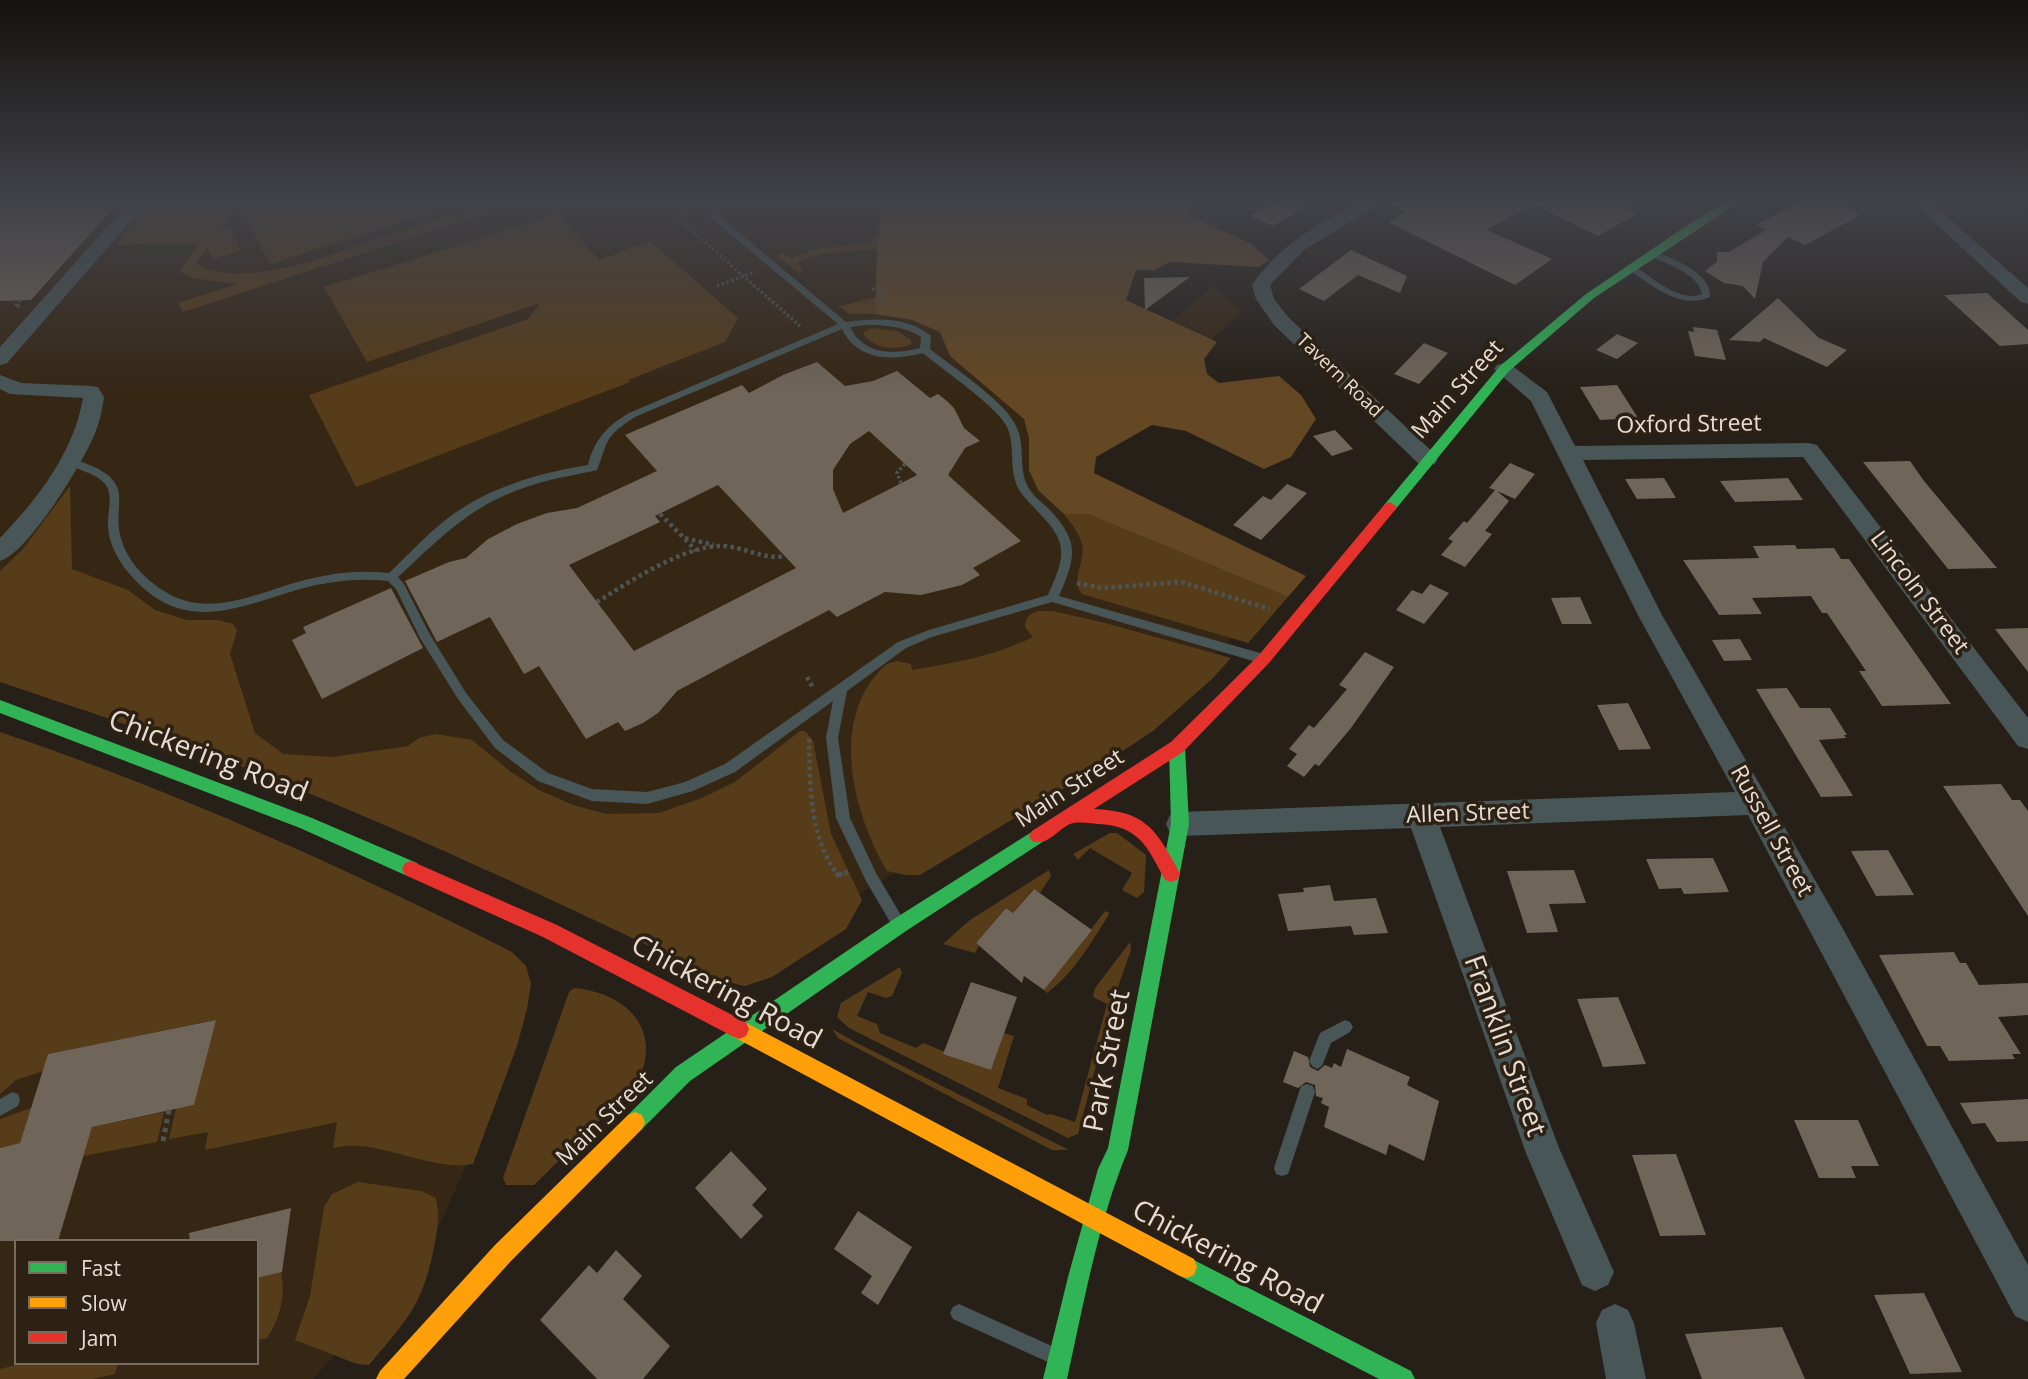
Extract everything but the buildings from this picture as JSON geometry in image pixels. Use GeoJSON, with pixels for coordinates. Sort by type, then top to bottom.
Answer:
{"type":"FeatureCollection","features":[{"type":"Feature","properties":{"kind":"main road","name":"Main Street"},"geometry":{"type":"LineString","coordinates":[[388,1379],[503,1252],[683,1074],[900,925],[1177,747],[1264,659],[1504,369],[1590,296],[1639,263]]}},
{"type":"Feature","properties":{"kind":"main road","name":"Chickering Road"},"geometry":{"type":"LineString","coordinates":[[0,706],[306,823],[550,931],[1403,1379]]}},
{"type":"Feature","properties":{"kind":"main road","name":"Park Street"},"geometry":{"type":"LineString","coordinates":[[1055,1379],[1079,1277],[1118,1150],[1181,824],[1177,747]]}},
{"type":"Feature","properties":{"kind":"main road"},"geometry":{"type":"LineString","coordinates":[[1072,816],[1101,816],[1131,822],[1147,831],[1171,874]]}},
{"type":"Feature","properties":{"kind":"street"},"geometry":{"type":"LineString","coordinates":[[0,359],[84,263]]}},
{"type":"Feature","properties":{"kind":"street"},"geometry":{"type":"LineString","coordinates":[[1261,285],[1270,269],[1277,263]]}},
{"type":"Feature","properties":{"kind":"street"},"geometry":{"type":"LineString","coordinates":[[1989,263],[2028,298]]}},
{"type":"Feature","properties":{"kind":"street","name":"Tavern Road"},"geometry":{"type":"LineString","coordinates":[[1261,285],[1265,299],[1282,321],[1427,459]]}},
{"type":"Feature","properties":{"kind":"street","name":"Russell Street"},"geometry":{"type":"LineString","coordinates":[[1504,369],[1540,397],[1651,617],[2028,1303]]}},
{"type":"Feature","properties":{"kind":"street"},"geometry":{"type":"LineString","coordinates":[[0,381],[16,389],[91,392],[94,402],[88,427],[70,461],[40,505],[0,553]]}},
{"type":"Feature","properties":{"kind":"street","name":"Oxford Street"},"geometry":{"type":"LineString","coordinates":[[1570,453],[1809,450]]}},
{"type":"Feature","properties":{"kind":"street","name":"Lincoln Street"},"geometry":{"type":"LineString","coordinates":[[1809,450],[2028,738]]}},
{"type":"Feature","properties":{"kind":"street","name":"Allen Street"},"geometry":{"type":"LineString","coordinates":[[1181,824],[1755,803]]}},
{"type":"Feature","properties":{"kind":"street","name":"Franklin Street"},"geometry":{"type":"LineString","coordinates":[[1422,817],[1543,1153],[1595,1272]]}},
{"type":"Feature","properties":{"kind":"street"},"geometry":{"type":"LineString","coordinates":[[1615,1323],[1626,1379]]}},
{"type":"Feature","properties":{"kind":"lane"},"geometry":{"type":"LineString","coordinates":[[1632,268],[1683,298],[1697,300],[1707,295],[1704,284],[1670,263]]}},
{"type":"Feature","properties":{"kind":"lane"},"geometry":{"type":"LineString","coordinates":[[772,265],[844,325],[848,337],[856,345],[872,353],[902,355],[925,350]]}},
{"type":"Feature","properties":{"kind":"lane"},"geometry":{"type":"LineString","coordinates":[[391,577],[453,520],[499,493],[548,474],[593,468],[597,448],[609,429],[632,415],[844,325],[873,322],[905,325],[926,336],[925,350]]}},
{"type":"Feature","properties":{"kind":"lane"},"geometry":{"type":"LineString","coordinates":[[925,350],[1001,412],[1013,427],[1018,474],[1024,490],[1058,525],[1067,541],[1068,564],[1052,597]]}},
{"type":"Feature","properties":{"kind":"lane"},"geometry":{"type":"LineString","coordinates":[[70,461],[104,476],[114,491],[113,528],[120,552],[146,584],[190,607],[237,605],[297,586],[367,574],[391,577],[400,587],[424,635],[462,696],[499,744],[542,776],[592,795],[647,798],[688,787],[730,768],[902,645],[929,634],[1052,597],[1264,659]]}},
{"type":"Feature","properties":{"kind":"lane"},"geometry":{"type":"LineString","coordinates":[[841,690],[832,738],[843,818],[871,877],[900,925]]}},
{"type":"Feature","properties":{"kind":"lane"},"geometry":{"type":"LineString","coordinates":[[1317,1061],[1325,1038],[1345,1027]]}},
{"type":"Feature","properties":{"kind":"lane"},"geometry":{"type":"LineString","coordinates":[[1282,1168],[1307,1092]]}},
{"type":"Feature","properties":{"kind":"lane"},"geometry":{"type":"LineString","coordinates":[[959,1314],[1060,1358]]}},
{"type":"Feature","properties":{"kind":"path"},"geometry":{"type":"LineString","coordinates":[[728,263],[806,329]]}},
{"type":"Feature","properties":{"kind":"path"},"geometry":{"type":"LineString","coordinates":[[716,286],[772,265]]}},
{"type":"Feature","properties":{"kind":"path"},"geometry":{"type":"LineString","coordinates":[[872,289],[882,289],[879,314]]}},
{"type":"Feature","properties":{"kind":"path"},"geometry":{"type":"LineString","coordinates":[[901,484],[897,473],[905,464]]}},
{"type":"Feature","properties":{"kind":"path"},"geometry":{"type":"LineString","coordinates":[[660,514],[696,551]]}},
{"type":"Feature","properties":{"kind":"path"},"geometry":{"type":"LineString","coordinates":[[684,538],[737,548],[769,558],[785,556]]}},
{"type":"Feature","properties":{"kind":"path"},"geometry":{"type":"LineString","coordinates":[[597,602],[696,551],[718,546]]}},
{"type":"Feature","properties":{"kind":"path"},"geometry":{"type":"LineString","coordinates":[[1077,583],[1101,588],[1181,582],[1265,606],[1296,619]]}},
{"type":"Feature","properties":{"kind":"path"},"geometry":{"type":"LineString","coordinates":[[807,677],[814,688]]}},
{"type":"Feature","properties":{"kind":"path"},"geometry":{"type":"LineString","coordinates":[[163,1141],[169,1110]]}},
{"type":"Feature","properties":{"kind":"shaded area"},"geometry":{"type":"Polygon","coordinates":[[[0,263],[1087,263],[1064,305],[1148,341],[1214,285],[1242,312],[1062,477],[1238,632],[1198,669],[905,866],[744,966],[403,823],[0,673],[0,263]]]}},
{"type":"Feature","properties":{"kind":"shaded area"},"geometry":{"type":"Polygon","coordinates":[[[185,263],[197,263],[215,271],[238,274],[264,272],[302,263],[332,263],[183,312],[178,303],[237,284],[192,278],[179,271],[185,263]]]}},
{"type":"Feature","properties":{"kind":"shaded area"},"geometry":{"type":"Polygon","coordinates":[[[400,263],[676,263],[738,318],[725,342],[628,380],[630,382],[356,487],[309,395],[528,319],[540,303],[367,362],[324,287],[400,263]]]}},
{"type":"Feature","properties":{"kind":"shaded area"},"geometry":{"type":"Polygon","coordinates":[[[786,263],[797,263],[803,270],[800,273],[786,263]]]}},
{"type":"Feature","properties":{"kind":"shaded area"},"geometry":{"type":"Polygon","coordinates":[[[877,263],[1167,263],[1155,270],[1136,270],[1126,300],[1217,342],[1204,359],[1207,374],[1219,383],[1279,376],[1301,395],[1316,419],[1291,457],[1264,469],[1186,431],[1152,425],[1096,457],[1094,473],[1306,576],[1288,597],[1088,514],[1064,514],[1038,490],[1029,470],[1029,438],[1024,419],[950,356],[940,332],[912,320],[875,314],[877,263]]]}},
{"type":"Feature","properties":{"kind":"shaded area"},"geometry":{"type":"Polygon","coordinates":[[[1193,263],[1264,263],[1259,267],[1193,263]]]}},
{"type":"Feature","properties":{"kind":"shaded area"},"geometry":{"type":"Polygon","coordinates":[[[876,297],[875,314],[849,314],[839,306],[876,297]]]}},
{"type":"Feature","properties":{"kind":"shaded area"},"geometry":{"type":"Polygon","coordinates":[[[872,328],[897,331],[911,340],[911,344],[892,348],[873,343],[863,334],[872,328]]]}},
{"type":"Feature","properties":{"kind":"shaded area"},"geometry":{"type":"Polygon","coordinates":[[[70,486],[72,569],[128,590],[155,610],[187,620],[218,620],[233,624],[237,630],[230,654],[255,733],[283,754],[333,757],[408,746],[419,738],[436,734],[472,740],[511,772],[539,790],[573,805],[606,814],[659,813],[702,798],[735,782],[800,731],[805,731],[813,741],[831,834],[862,900],[846,929],[772,977],[745,986],[723,981],[355,812],[201,751],[0,682],[0,571],[23,549],[70,486]]]}},
{"type":"Feature","properties":{"kind":"shaded area"},"geometry":{"type":"Polygon","coordinates":[[[1064,514],[1088,514],[1288,597],[1248,643],[1082,594],[1078,576],[1082,544],[1064,514]]]}},
{"type":"Feature","properties":{"kind":"shaded area"},"geometry":{"type":"Polygon","coordinates":[[[1038,611],[1053,611],[1105,623],[1231,658],[1212,679],[1153,731],[1086,775],[920,875],[887,871],[864,821],[856,794],[852,765],[852,737],[857,710],[868,685],[887,664],[897,661],[911,664],[912,670],[974,658],[1019,644],[1033,637],[1025,624],[1028,616],[1038,611]]]}},
{"type":"Feature","properties":{"kind":"shaded area"},"geometry":{"type":"Polygon","coordinates":[[[0,732],[196,805],[387,890],[512,952],[526,966],[531,984],[527,1009],[517,1046],[473,1164],[437,1163],[368,1147],[333,1148],[337,1122],[205,1150],[208,1132],[169,1139],[176,1109],[194,1105],[215,1020],[48,1054],[43,1071],[16,1080],[0,1094],[0,732]]]}},
{"type":"Feature","properties":{"kind":"shaded area"},"geometry":{"type":"Polygon","coordinates":[[[0,757],[470,1157],[427,1252],[313,1379],[0,1379],[0,757]]]}},
{"type":"Feature","properties":{"kind":"shaded area"},"geometry":{"type":"Polygon","coordinates":[[[1110,833],[1117,833],[1146,855],[1144,892],[1137,898],[1122,890],[1132,873],[1090,848],[1078,860],[1073,854],[1110,833]]]}},
{"type":"Feature","properties":{"kind":"shaded area"},"geometry":{"type":"Polygon","coordinates":[[[1049,870],[1051,876],[1040,893],[1033,889],[1013,913],[1006,908],[976,943],[979,946],[975,953],[943,944],[970,920],[1049,870]]]}},
{"type":"Feature","properties":{"kind":"shaded area"},"geometry":{"type":"Polygon","coordinates":[[[1105,911],[1109,913],[1108,916],[1081,958],[1047,993],[1044,990],[1105,911]]]}},
{"type":"Feature","properties":{"kind":"shaded area"},"geometry":{"type":"Polygon","coordinates":[[[1130,942],[1131,950],[1113,1001],[1078,1134],[1068,1138],[849,1028],[837,1017],[841,1003],[900,967],[902,973],[892,996],[886,998],[868,992],[857,1016],[877,1024],[880,1033],[916,1048],[923,1043],[991,1070],[1004,1033],[1014,1036],[998,1088],[1027,1099],[1027,1105],[1047,1115],[1075,1122],[1107,1004],[1093,997],[1095,988],[1130,942]]]}},
{"type":"Feature","properties":{"kind":"shaded area"},"geometry":{"type":"Polygon","coordinates":[[[574,988],[608,996],[623,1005],[635,1017],[645,1039],[646,1055],[642,1070],[628,1094],[534,1185],[506,1185],[503,1178],[569,992],[574,988]]]}},
{"type":"Feature","properties":{"kind":"shaded area"},"geometry":{"type":"Polygon","coordinates":[[[832,1029],[1069,1150],[1052,1150],[838,1038],[832,1029]]]}},
{"type":"Feature","properties":{"kind":"shaded area"},"geometry":{"type":"Polygon","coordinates":[[[31,1108],[20,1143],[0,1148],[0,1119],[31,1108]]]}},
{"type":"Feature","properties":{"kind":"shaded area"},"geometry":{"type":"Polygon","coordinates":[[[164,1112],[157,1142],[83,1156],[92,1127],[164,1112]]]}},
{"type":"Feature","properties":{"kind":"shaded area"},"geometry":{"type":"Polygon","coordinates":[[[358,1182],[421,1191],[436,1198],[438,1212],[429,1271],[417,1301],[402,1325],[369,1365],[357,1364],[295,1340],[310,1296],[324,1207],[332,1194],[358,1182]]]}},
{"type":"Feature","properties":{"kind":"shaded area"},"geometry":{"type":"Polygon","coordinates":[[[281,1272],[283,1290],[275,1323],[267,1338],[259,1340],[259,1278],[281,1272]]]}},
{"type":"Feature","properties":{"kind":"shaded area"},"geometry":{"type":"Polygon","coordinates":[[[17,1365],[117,1365],[115,1374],[92,1379],[0,1379],[0,1369],[17,1365]]]}},
{"type":"Feature","properties":{"kind":"traffic: fast"},"geometry":{"type":"LineString","coordinates":[[1390,507],[1504,369],[1590,296],[1638,263]]}},
{"type":"Feature","properties":{"kind":"traffic: fast"},"geometry":{"type":"LineString","coordinates":[[0,706],[306,823],[411,869]]}},
{"type":"Feature","properties":{"kind":"traffic: fast"},"geometry":{"type":"LineString","coordinates":[[1055,1379],[1079,1277],[1109,1169],[1118,1150],[1180,824],[1177,747]]}},
{"type":"Feature","properties":{"kind":"traffic: fast"},"geometry":{"type":"LineString","coordinates":[[635,1122],[683,1074],[900,925],[1038,836]]}},
{"type":"Feature","properties":{"kind":"traffic: fast"},"geometry":{"type":"LineString","coordinates":[[1186,1267],[1403,1379]]}},
{"type":"Feature","properties":{"kind":"traffic: slow"},"geometry":{"type":"LineString","coordinates":[[739,1029],[1186,1267]]}},
{"type":"Feature","properties":{"kind":"traffic: slow"},"geometry":{"type":"LineString","coordinates":[[388,1379],[503,1253],[635,1122]]}},
{"type":"Feature","properties":{"kind":"traffic: jam"},"geometry":{"type":"LineString","coordinates":[[1038,836],[1177,747],[1264,659],[1390,507]]}},
{"type":"Feature","properties":{"kind":"traffic: jam"},"geometry":{"type":"LineString","coordinates":[[1072,816],[1110,817],[1135,824],[1152,841],[1171,874]]}},
{"type":"Feature","properties":{"kind":"traffic: jam"},"geometry":{"type":"LineString","coordinates":[[411,869],[550,931],[739,1029]]}}]}
